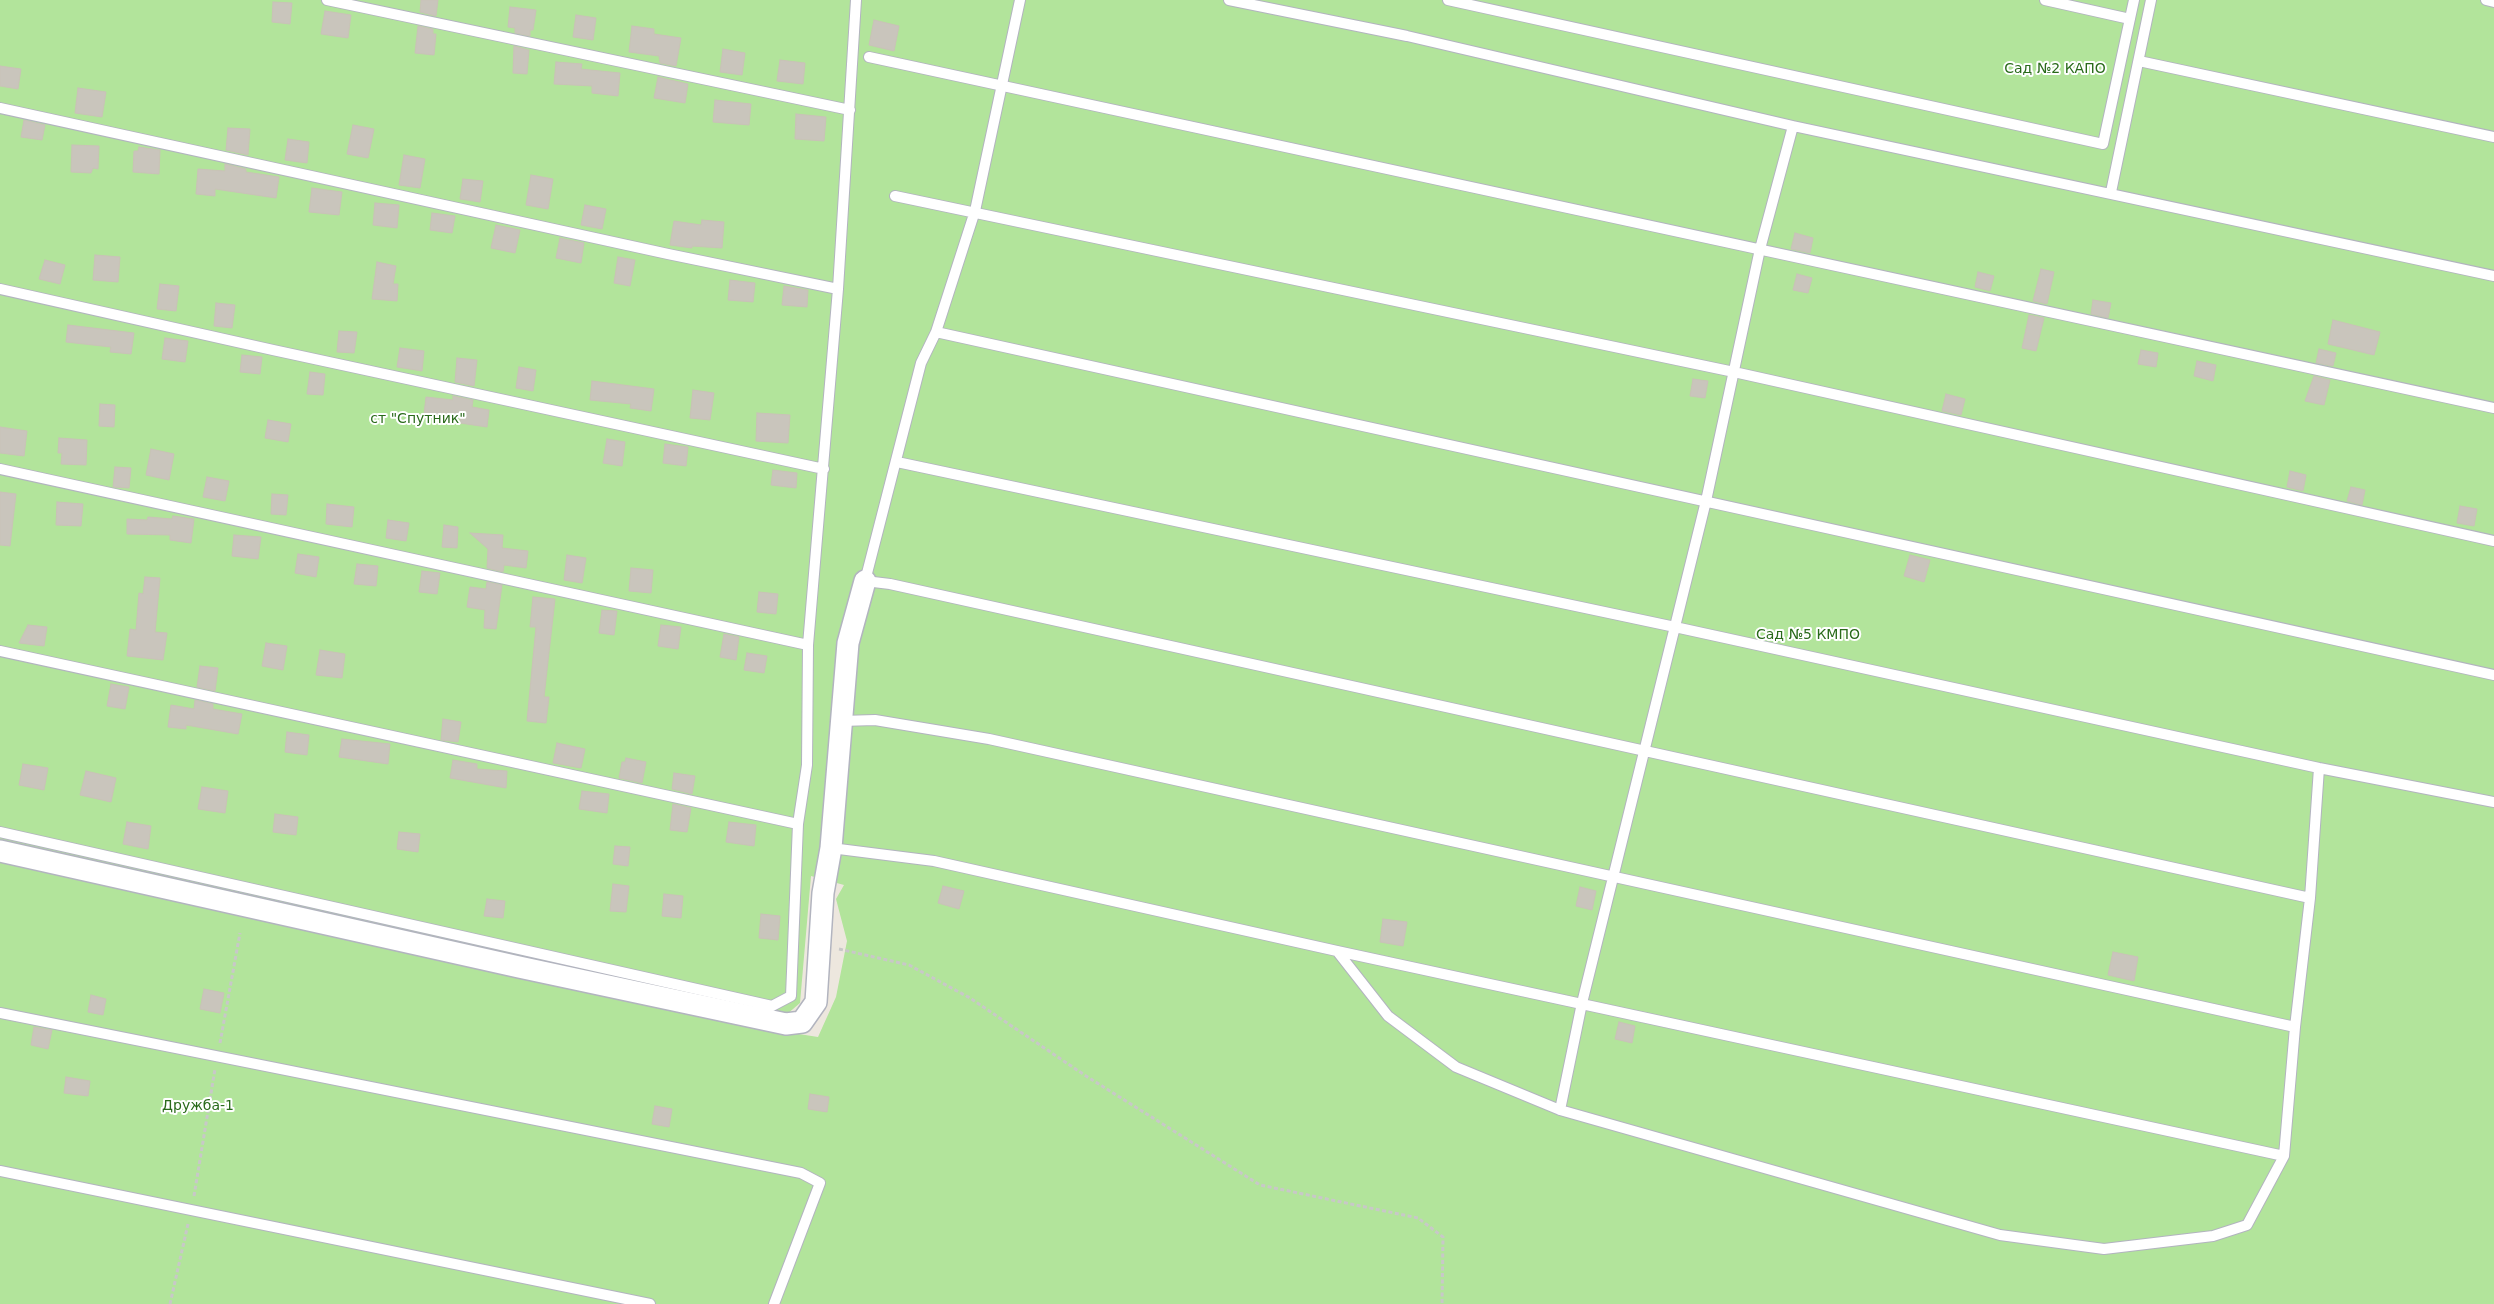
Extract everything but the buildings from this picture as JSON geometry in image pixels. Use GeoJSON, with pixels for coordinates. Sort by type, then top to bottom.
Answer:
{"type":"FeatureCollection","features":[{"type":"Feature","properties":{"kind":"street"},"geometry":{"type":"LineString","coordinates":[[0,851],[519,967],[786,1024],[802,1022],[816,1002],[822,944],[824,893],[831,848],[848,643],[865,582]]}},
{"type":"Feature","properties":{"kind":"lane"},"geometry":{"type":"LineString","coordinates":[[327,0],[850,110]]}},
{"type":"Feature","properties":{"kind":"lane"},"geometry":{"type":"LineString","coordinates":[[0,832],[772,1006],[791,996],[798,824],[807,765],[808,645],[838,289],[856,0]]}},
{"type":"Feature","properties":{"kind":"lane"},"geometry":{"type":"LineString","coordinates":[[1020,0],[1004,85],[975,211],[936,332],[921,363],[865,582],[890,584],[2310,898]]}},
{"type":"Feature","properties":{"kind":"lane"},"geometry":{"type":"LineString","coordinates":[[1229,0],[1407,36],[1793,126],[2111,192],[2494,276]]}},
{"type":"Feature","properties":{"kind":"lane"},"geometry":{"type":"LineString","coordinates":[[1448,0],[2103,144],[2134,0]]}},
{"type":"Feature","properties":{"kind":"lane"},"geometry":{"type":"LineString","coordinates":[[2045,0],[2130,19]]}},
{"type":"Feature","properties":{"kind":"lane"},"geometry":{"type":"LineString","coordinates":[[2111,192],[2151,0]]}},
{"type":"Feature","properties":{"kind":"lane"},"geometry":{"type":"LineString","coordinates":[[2486,0],[2494,2]]}},
{"type":"Feature","properties":{"kind":"lane"},"geometry":{"type":"LineString","coordinates":[[869,57],[2494,408]]}},
{"type":"Feature","properties":{"kind":"lane"},"geometry":{"type":"LineString","coordinates":[[2139,61],[2494,137]]}},
{"type":"Feature","properties":{"kind":"lane"},"geometry":{"type":"LineString","coordinates":[[0,108],[668,254],[838,289]]}},
{"type":"Feature","properties":{"kind":"lane"},"geometry":{"type":"LineString","coordinates":[[1560,1110],[1582,1002],[1706,501],[1760,249],[1793,126]]}},
{"type":"Feature","properties":{"kind":"lane"},"geometry":{"type":"LineString","coordinates":[[895,196],[975,211],[1734,372],[2494,541]]}},
{"type":"Feature","properties":{"kind":"lane"},"geometry":{"type":"LineString","coordinates":[[0,288],[273,350],[824,469]]}},
{"type":"Feature","properties":{"kind":"lane"},"geometry":{"type":"LineString","coordinates":[[936,332],[2494,674]]}},
{"type":"Feature","properties":{"kind":"lane"},"geometry":{"type":"LineString","coordinates":[[897,462],[1675,627],[2319,768],[2494,802]]}},
{"type":"Feature","properties":{"kind":"lane"},"geometry":{"type":"LineString","coordinates":[[0,469],[808,645]]}},
{"type":"Feature","properties":{"kind":"lane"},"geometry":{"type":"LineString","coordinates":[[0,651],[798,824]]}},
{"type":"Feature","properties":{"kind":"lane"},"geometry":{"type":"LineString","coordinates":[[842,721],[875,720],[988,739],[2295,1027]]}},
{"type":"Feature","properties":{"kind":"lane"},"geometry":{"type":"LineString","coordinates":[[1337,951],[1388,1016],[1456,1067],[1560,1110],[2000,1236],[2104,1249],[2213,1236],[2247,1225],[2284,1156],[2295,1027],[2310,898],[2319,768]]}},
{"type":"Feature","properties":{"kind":"lane"},"geometry":{"type":"LineString","coordinates":[[831,848],[934,861],[1337,951],[1582,1002],[2284,1156]]}},
{"type":"Feature","properties":{"kind":"lane"},"geometry":{"type":"LineString","coordinates":[[0,1012],[801,1173],[820,1183],[774,1304]]}},
{"type":"Feature","properties":{"kind":"lane"},"geometry":{"type":"LineString","coordinates":[[0,1171],[650,1304]]}},
{"type":"Feature","properties":{"kind":"path"},"geometry":{"type":"LineString","coordinates":[[170,1304],[191,1210],[240,933]]}},
{"type":"Feature","properties":{"kind":"path"},"geometry":{"type":"LineString","coordinates":[[822,944],[909,966],[970,998],[1086,1076],[1260,1185],[1418,1218],[1443,1237],[1442,1304]]}},
{"type":"Feature","properties":{"kind":"green space"},"geometry":{"type":"Polygon","coordinates":[[[0,0],[2494,0],[2494,1304],[0,1304],[0,859],[786,1032],[818,1037],[836,997],[847,941],[836,899],[844,885],[811,876],[800,1003],[786,1015],[0,842],[0,0]]]}},
{"type":"Feature","properties":{"kind":"park label","name":"Сад №2 КАПО"},"geometry":{"type":"Point","coordinates":[2055,69]}},
{"type":"Feature","properties":{"kind":"park label","name":"ст \"Спутник\""},"geometry":{"type":"Point","coordinates":[418,419]}},
{"type":"Feature","properties":{"kind":"park label","name":"Сад №5 КМПО"},"geometry":{"type":"Point","coordinates":[1808,635]}},
{"type":"Feature","properties":{"kind":"park label","name":"Дружба-1"},"geometry":{"type":"Point","coordinates":[198,1106]}}]}
